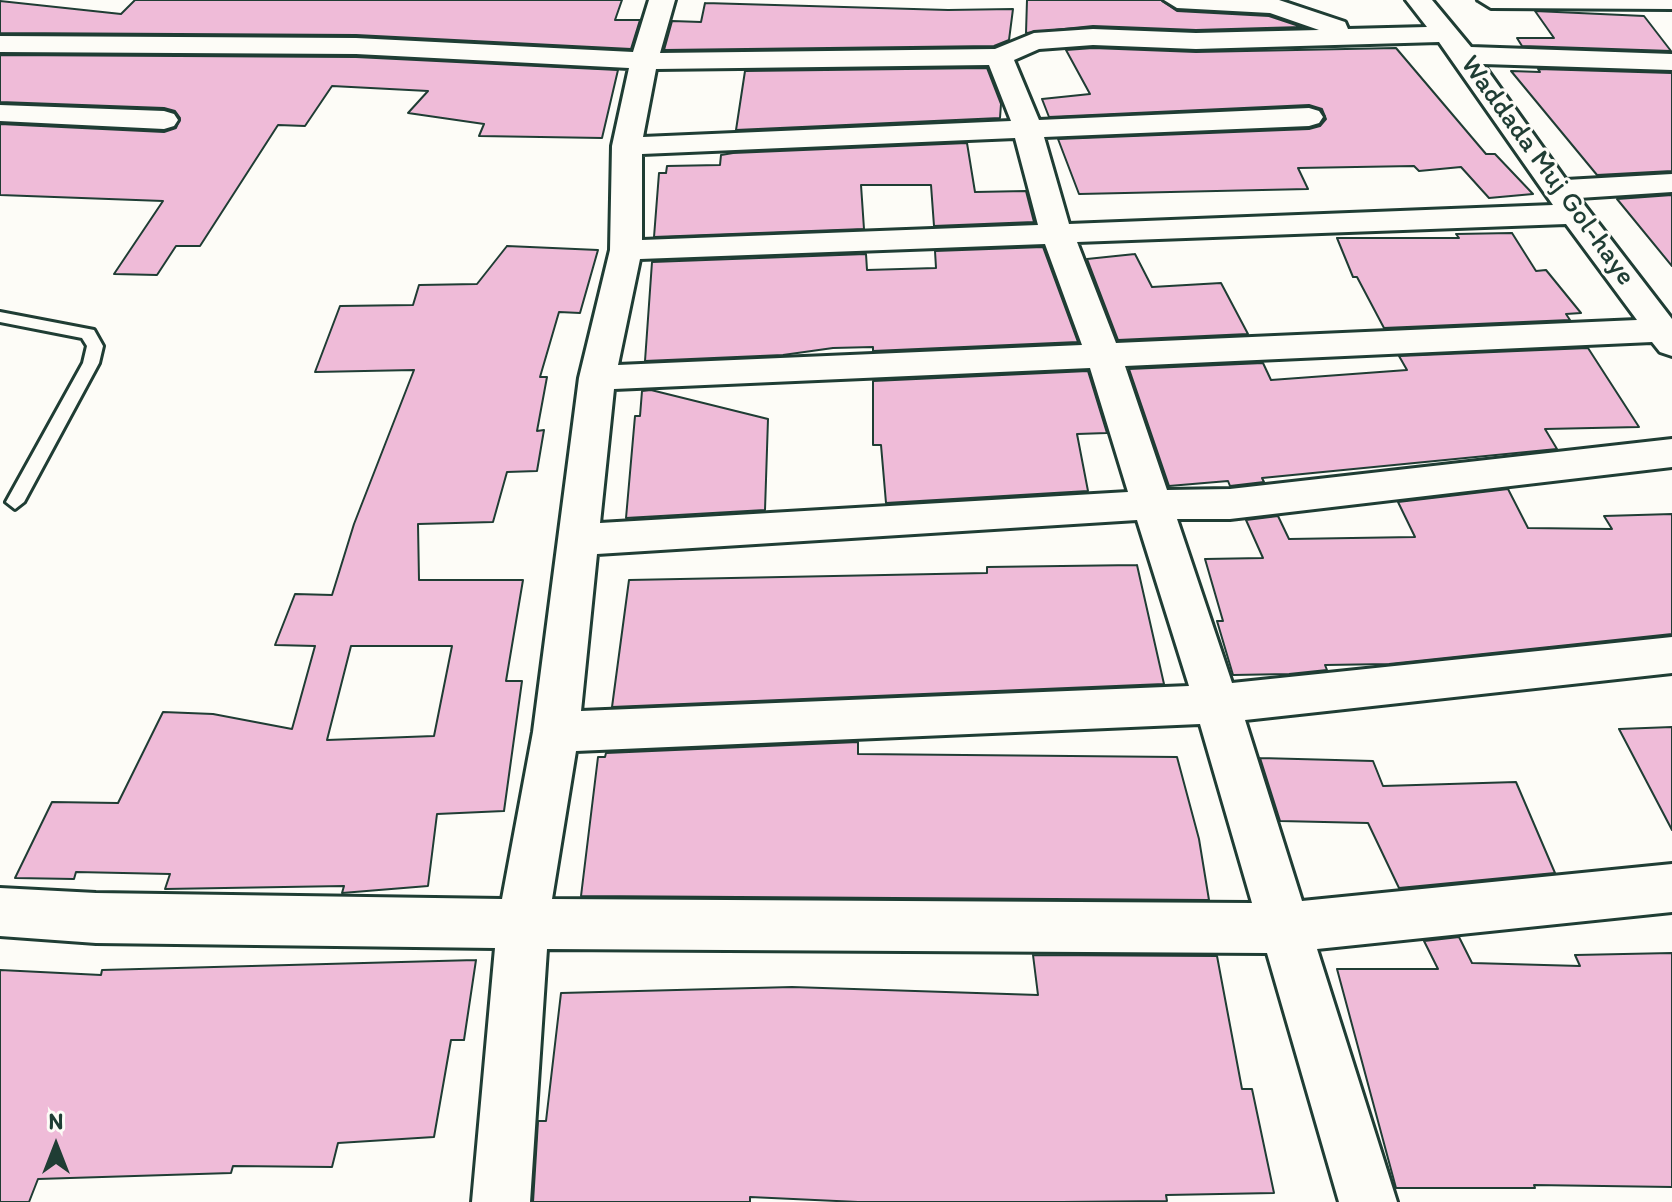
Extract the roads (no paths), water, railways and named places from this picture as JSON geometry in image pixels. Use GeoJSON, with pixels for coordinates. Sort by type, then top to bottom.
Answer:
{"type":"FeatureCollection","features":[{"type":"Feature","properties":{"kind":"street"},"geometry":{"type":"LineString","coordinates":[[501,1202],[523,924],[556,732],[597,378],[626,250],[627,146],[644,61],[662,0]]}},
{"type":"Feature","properties":{"kind":"street"},"geometry":{"type":"LineString","coordinates":[[1177,0],[1273,6],[1364,37]]}},
{"type":"Feature","properties":{"kind":"street","name":"Waddada Muj Gol-haye"},"geometry":{"type":"LineString","coordinates":[[1419,0],[1455,44],[1566,202],[1669,335]]}},
{"type":"Feature","properties":{"kind":"street"},"geometry":{"type":"LineString","coordinates":[[1491,0],[1672,1]]}},
{"type":"Feature","properties":{"kind":"street"},"geometry":{"type":"LineString","coordinates":[[0,44],[356,46],[644,61],[999,57],[1034,41],[1093,37],[1196,41],[1364,37],[1672,62]]}},
{"type":"Feature","properties":{"kind":"street"},"geometry":{"type":"LineString","coordinates":[[999,57],[1027,131],[1050,214],[1104,357],[1217,704],[1368,1202]]}},
{"type":"Feature","properties":{"kind":"street"},"geometry":{"type":"LineString","coordinates":[[0,113],[164,120]]}},
{"type":"Feature","properties":{"kind":"street"},"geometry":{"type":"LineString","coordinates":[[627,146],[1309,117]]}},
{"type":"Feature","properties":{"kind":"street"},"geometry":{"type":"LineString","coordinates":[[626,250],[1060,235],[1566,202],[1672,183]]}},
{"type":"Feature","properties":{"kind":"street"},"geometry":{"type":"LineString","coordinates":[[597,378],[1669,335]]}},
{"type":"Feature","properties":{"kind":"street"},"geometry":{"type":"LineString","coordinates":[[580,540],[1150,505],[1230,504],[1672,453]]}},
{"type":"Feature","properties":{"kind":"street"},"geometry":{"type":"LineString","coordinates":[[556,732],[1217,704],[1672,655]]}},
{"type":"Feature","properties":{"kind":"street"},"geometry":{"type":"LineString","coordinates":[[0,912],[96,918],[523,924],[1283,928],[1672,888]]}},
{"type":"Feature","properties":{"kind":"lane"},"geometry":{"type":"LineString","coordinates":[[0,317],[88,334],[95,346],[91,363],[15,502]]}}]}
